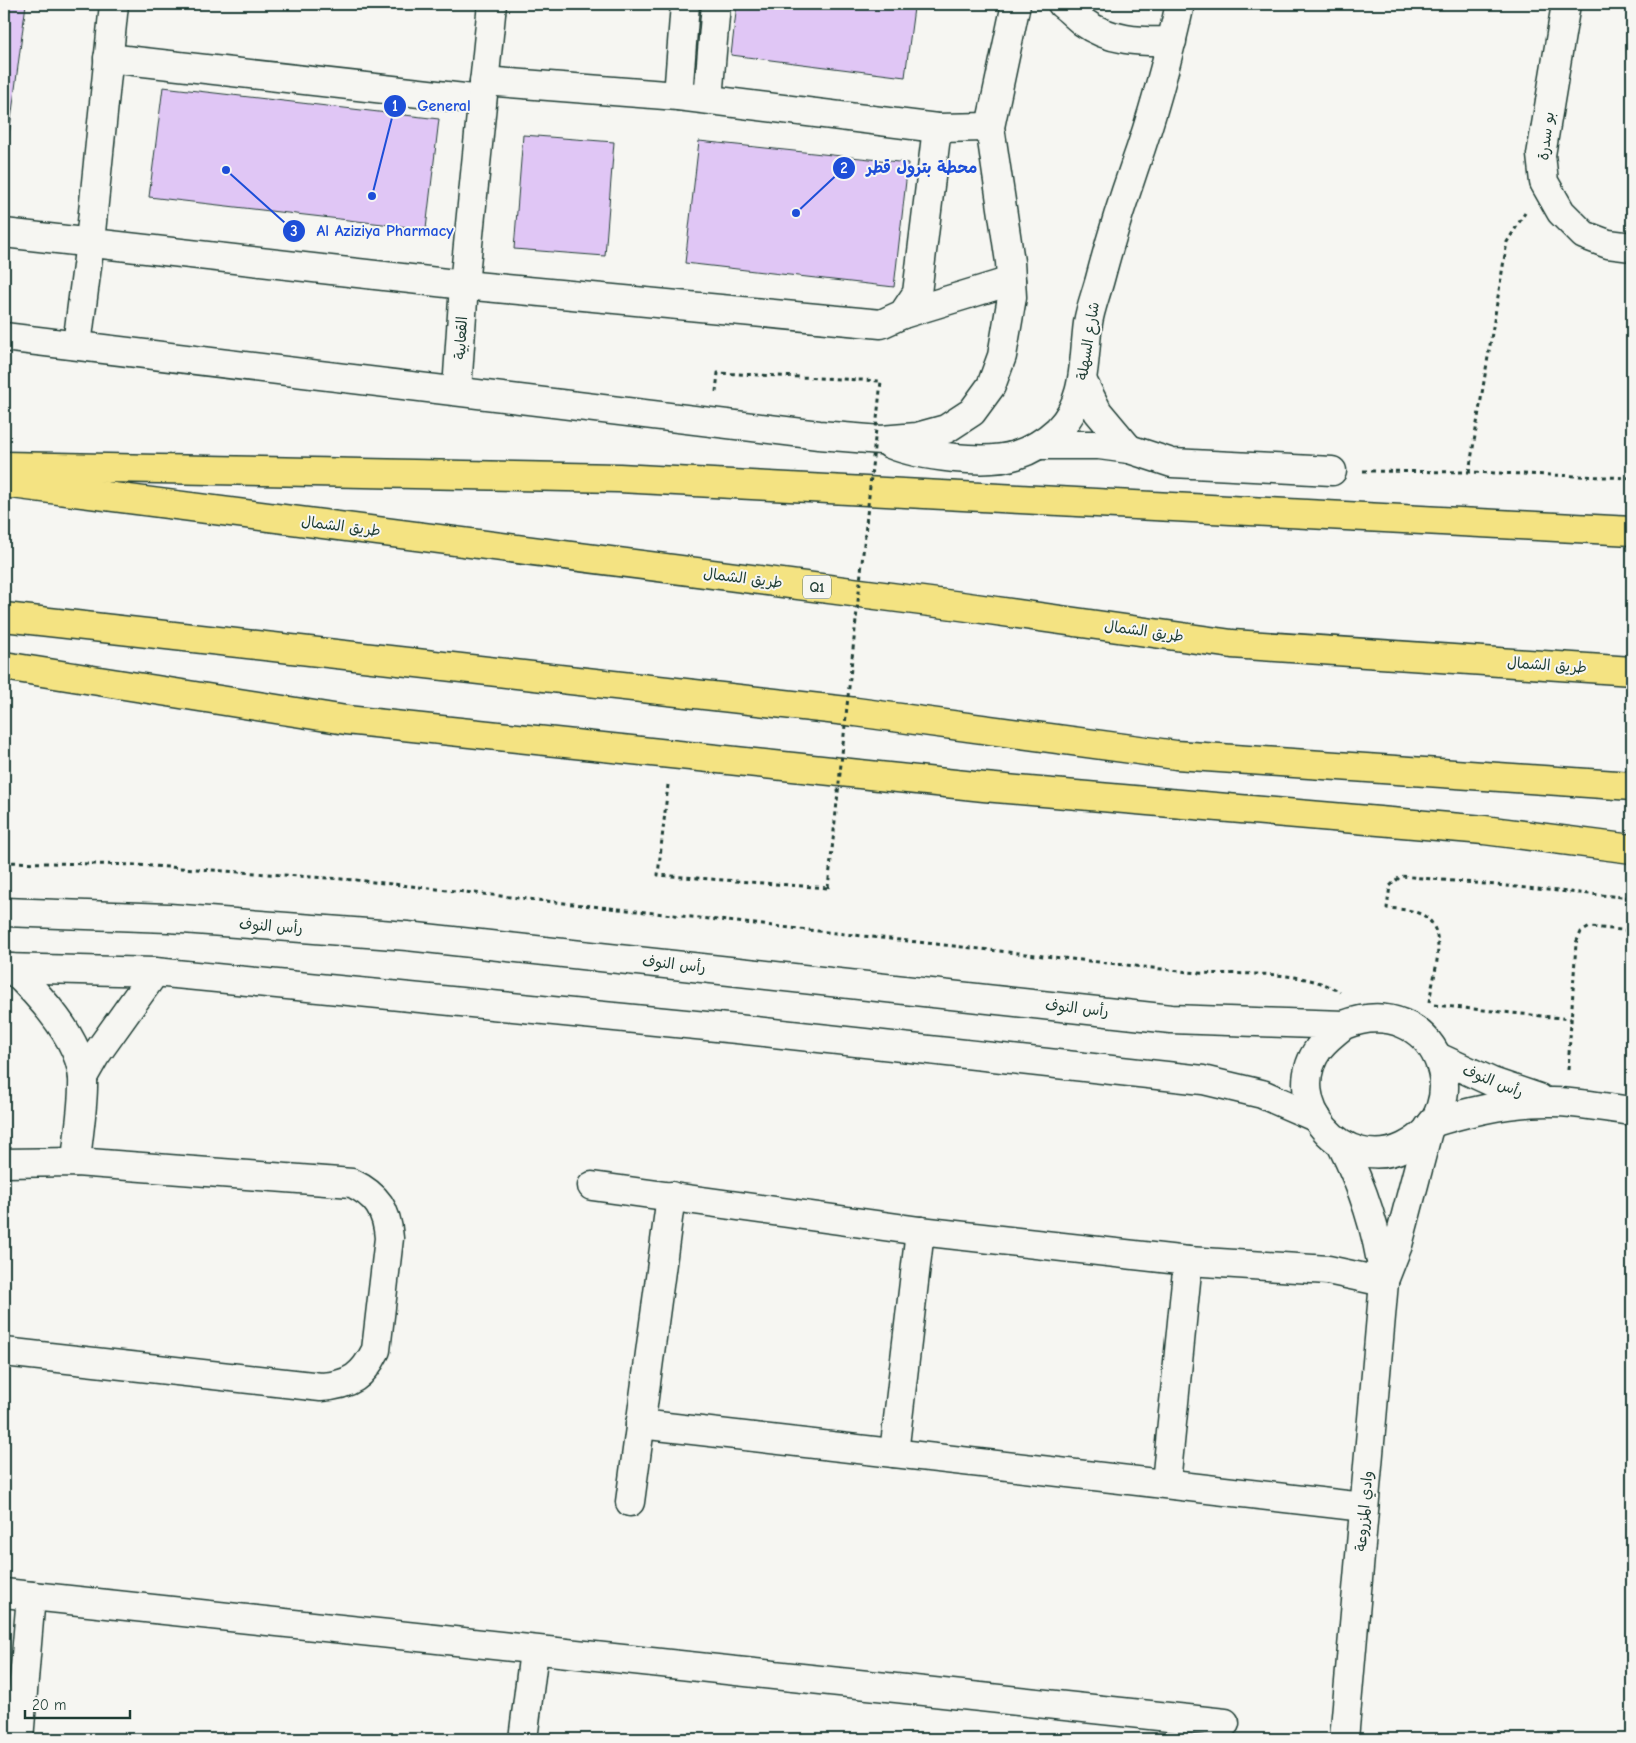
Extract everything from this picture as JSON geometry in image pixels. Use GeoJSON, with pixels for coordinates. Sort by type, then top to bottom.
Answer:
{"type":"FeatureCollection","features":[{"type":"Feature","properties":{"kind":"highway"},"geometry":{"type":"LineString","coordinates":[[4,466],[619,478],[1632,531]]}},
{"type":"Feature","properties":{"kind":"highway","name":"طريق الشمال"},"geometry":{"type":"LineString","coordinates":[[4,483],[961,606],[1232,644],[1632,671]]}},
{"type":"Feature","properties":{"kind":"highway"},"geometry":{"type":"LineString","coordinates":[[4,618],[856,712],[1176,755],[1632,786]]}},
{"type":"Feature","properties":{"kind":"highway"},"geometry":{"type":"LineString","coordinates":[[4,666],[346,720],[984,787],[1484,830],[1632,849]]}},
{"type":"Feature","properties":{"kind":"street"},"geometry":{"type":"LineString","coordinates":[[77,345],[90,242],[114,4]]}},
{"type":"Feature","properties":{"kind":"street","name":"القعابية"},"geometry":{"type":"LineString","coordinates":[[457,390],[464,285],[492,4]]}},
{"type":"Feature","properties":{"kind":"street"},"geometry":{"type":"LineString","coordinates":[[678,96],[685,4]]}},
{"type":"Feature","properties":{"kind":"street"},"geometry":{"type":"LineString","coordinates":[[708,99],[716,4]]}},
{"type":"Feature","properties":{"kind":"street"},"geometry":{"type":"LineString","coordinates":[[4,337],[819,435],[882,440],[917,437],[946,429],[972,412],[991,386],[1002,356],[1012,297],[990,127],[1016,4]]}},
{"type":"Feature","properties":{"kind":"street"},"geometry":{"type":"LineString","coordinates":[[1062,4],[1084,22],[1118,38],[1142,42],[1172,41]]}},
{"type":"Feature","properties":{"kind":"street","name":"شارع السهلة"},"geometry":{"type":"LineString","coordinates":[[882,440],[914,452],[989,459],[1015,456],[1039,445],[1064,421],[1074,407],[1083,382],[1088,322],[1118,212],[1135,166],[1172,41],[1180,4]]}},
{"type":"Feature","properties":{"kind":"street","name":"بو سدرة"},"geometry":{"type":"LineString","coordinates":[[1566,4],[1541,155],[1544,182],[1561,212],[1584,235],[1608,244],[1632,247]]}},
{"type":"Feature","properties":{"kind":"street"},"geometry":{"type":"LineString","coordinates":[[108,58],[483,91],[678,96],[936,128],[990,127]]}},
{"type":"Feature","properties":{"kind":"street"},"geometry":{"type":"LineString","coordinates":[[903,314],[917,293],[920,281],[936,128]]}},
{"type":"Feature","properties":{"kind":"street"},"geometry":{"type":"LineString","coordinates":[[4,233],[464,285],[868,325],[887,322],[903,314],[1011,281]]}},
{"type":"Feature","properties":{"kind":"street"},"geometry":{"type":"LineString","coordinates":[[1083,382],[1098,412],[1128,449]]}},
{"type":"Feature","properties":{"kind":"street"},"geometry":{"type":"LineString","coordinates":[[1039,445],[1099,445],[1128,449],[1172,463],[1332,471]]}},
{"type":"Feature","properties":{"kind":"street","name":"رأس النوف"},"geometry":{"type":"LineString","coordinates":[[4,912],[169,918],[407,936],[1171,1019],[1356,1021]]}},
{"type":"Feature","properties":{"kind":"street"},"geometry":{"type":"LineString","coordinates":[[7,968],[155,972],[737,1029],[1203,1080],[1262,1094],[1317,1118]]}},
{"type":"Feature","properties":{"kind":"street"},"geometry":{"type":"LineString","coordinates":[[7,968],[41,999],[66,1034],[83,1077]]}},
{"type":"Feature","properties":{"kind":"street"},"geometry":{"type":"LineString","coordinates":[[76,1162],[83,1077],[95,1056],[155,972]]}},
{"type":"Feature","properties":{"kind":"street"},"geometry":{"type":"LineString","coordinates":[[1392,1019],[1415,1029],[1428,1041],[1438,1057],[1444,1084],[1443,1098],[1430,1125],[1417,1139],[1404,1147],[1388,1152],[1356,1150],[1341,1144],[1323,1128],[1317,1118],[1309,1093],[1311,1066],[1318,1050],[1330,1036],[1356,1021],[1392,1019]]}},
{"type":"Feature","properties":{"kind":"street","name":"رأس النوف"},"geometry":{"type":"LineString","coordinates":[[1438,1057],[1492,1082],[1558,1102],[1632,1111]]}},
{"type":"Feature","properties":{"kind":"street","name":"رأس النوف"},"geometry":{"type":"LineString","coordinates":[[1430,1125],[1490,1107],[1558,1102]]}},
{"type":"Feature","properties":{"kind":"street","name":"وادي المزروعة"},"geometry":{"type":"LineString","coordinates":[[1384,1282],[1398,1245],[1430,1125]]}},
{"type":"Feature","properties":{"kind":"street","name":"وادي المزروعة"},"geometry":{"type":"LineString","coordinates":[[1341,1144],[1358,1176],[1370,1210],[1380,1246],[1384,1282],[1344,1739]]}},
{"type":"Feature","properties":{"kind":"street"},"geometry":{"type":"LineString","coordinates":[[4,1163],[76,1162],[352,1182],[368,1191],[381,1204],[388,1220],[389,1238],[376,1350],[368,1366],[355,1378],[339,1386],[320,1387],[4,1352]]}},
{"type":"Feature","properties":{"kind":"street"},"geometry":{"type":"LineString","coordinates":[[592,1186],[920,1231],[1188,1261],[1328,1270],[1384,1282]]}},
{"type":"Feature","properties":{"kind":"street"},"geometry":{"type":"LineString","coordinates":[[630,1502],[671,1196]]}},
{"type":"Feature","properties":{"kind":"street"},"geometry":{"type":"LineString","coordinates":[[894,1453],[920,1231]]}},
{"type":"Feature","properties":{"kind":"street"},"geometry":{"type":"LineString","coordinates":[[1166,1484],[1188,1261]]}},
{"type":"Feature","properties":{"kind":"street"},"geometry":{"type":"LineString","coordinates":[[640,1424],[1364,1507]]}},
{"type":"Feature","properties":{"kind":"street"},"geometry":{"type":"LineString","coordinates":[[4,1593],[534,1651],[1224,1723]]}},
{"type":"Feature","properties":{"kind":"street"},"geometry":{"type":"LineString","coordinates":[[19,1739],[30,1596]]}},
{"type":"Feature","properties":{"kind":"street"},"geometry":{"type":"LineString","coordinates":[[523,1739],[534,1651]]}},
{"type":"Feature","properties":{"kind":"path"},"geometry":{"type":"LineString","coordinates":[[1470,472],[1507,242],[1544,182]]}},
{"type":"Feature","properties":{"kind":"path"},"geometry":{"type":"LineString","coordinates":[[672,754],[658,875],[828,888],[881,381],[718,373]]}},
{"type":"Feature","properties":{"kind":"path"},"geometry":{"type":"LineString","coordinates":[[1332,471],[1470,472],[1632,478]]}},
{"type":"Feature","properties":{"kind":"path"},"geometry":{"type":"LineString","coordinates":[[4,862],[138,865],[356,880],[1188,972],[1297,977],[1318,982],[1337,990],[1354,1002],[1356,1021]]}},
{"type":"Feature","properties":{"kind":"path"},"geometry":{"type":"LineString","coordinates":[[1572,1018],[1429,1004],[1438,942],[1435,928],[1419,913],[1387,908],[1390,886],[1402,876],[1632,898]]}},
{"type":"Feature","properties":{"kind":"path"},"geometry":{"type":"LineString","coordinates":[[1558,1102],[1572,1018],[1576,943],[1581,932],[1590,927],[1632,931]]}},
{"type":"Feature","properties":{"kind":"building"},"geometry":{"type":"Polygon","coordinates":[[[4,4],[26,4],[4,174],[4,4]]]}},
{"type":"Feature","properties":{"kind":"building"},"geometry":{"type":"Polygon","coordinates":[[[737,4],[882,4],[914,8],[905,77],[731,55],[737,4]]]}},
{"type":"Feature","properties":{"kind":"building"},"geometry":{"type":"Polygon","coordinates":[[[163,87],[439,119],[426,229],[149,197],[163,87]]]}},
{"type":"Feature","properties":{"kind":"building"},"geometry":{"type":"Polygon","coordinates":[[[523,135],[614,142],[605,256],[514,249],[523,135]]]}},
{"type":"Feature","properties":{"kind":"building"},"geometry":{"type":"Polygon","coordinates":[[[699,141],[908,163],[894,287],[685,263],[699,141]]]}},
{"type":"Feature","properties":{"kind":"place","name":"Al Aziziya Pharmacy"},"geometry":{"type":"Point","coordinates":[226,170]}},
{"type":"Feature","properties":{"kind":"place","name":"General"},"geometry":{"type":"Point","coordinates":[372,196]}},
{"type":"Feature","properties":{"kind":"place","name":"محطة بترول قطر"},"geometry":{"type":"Point","coordinates":[796,213]}}]}
